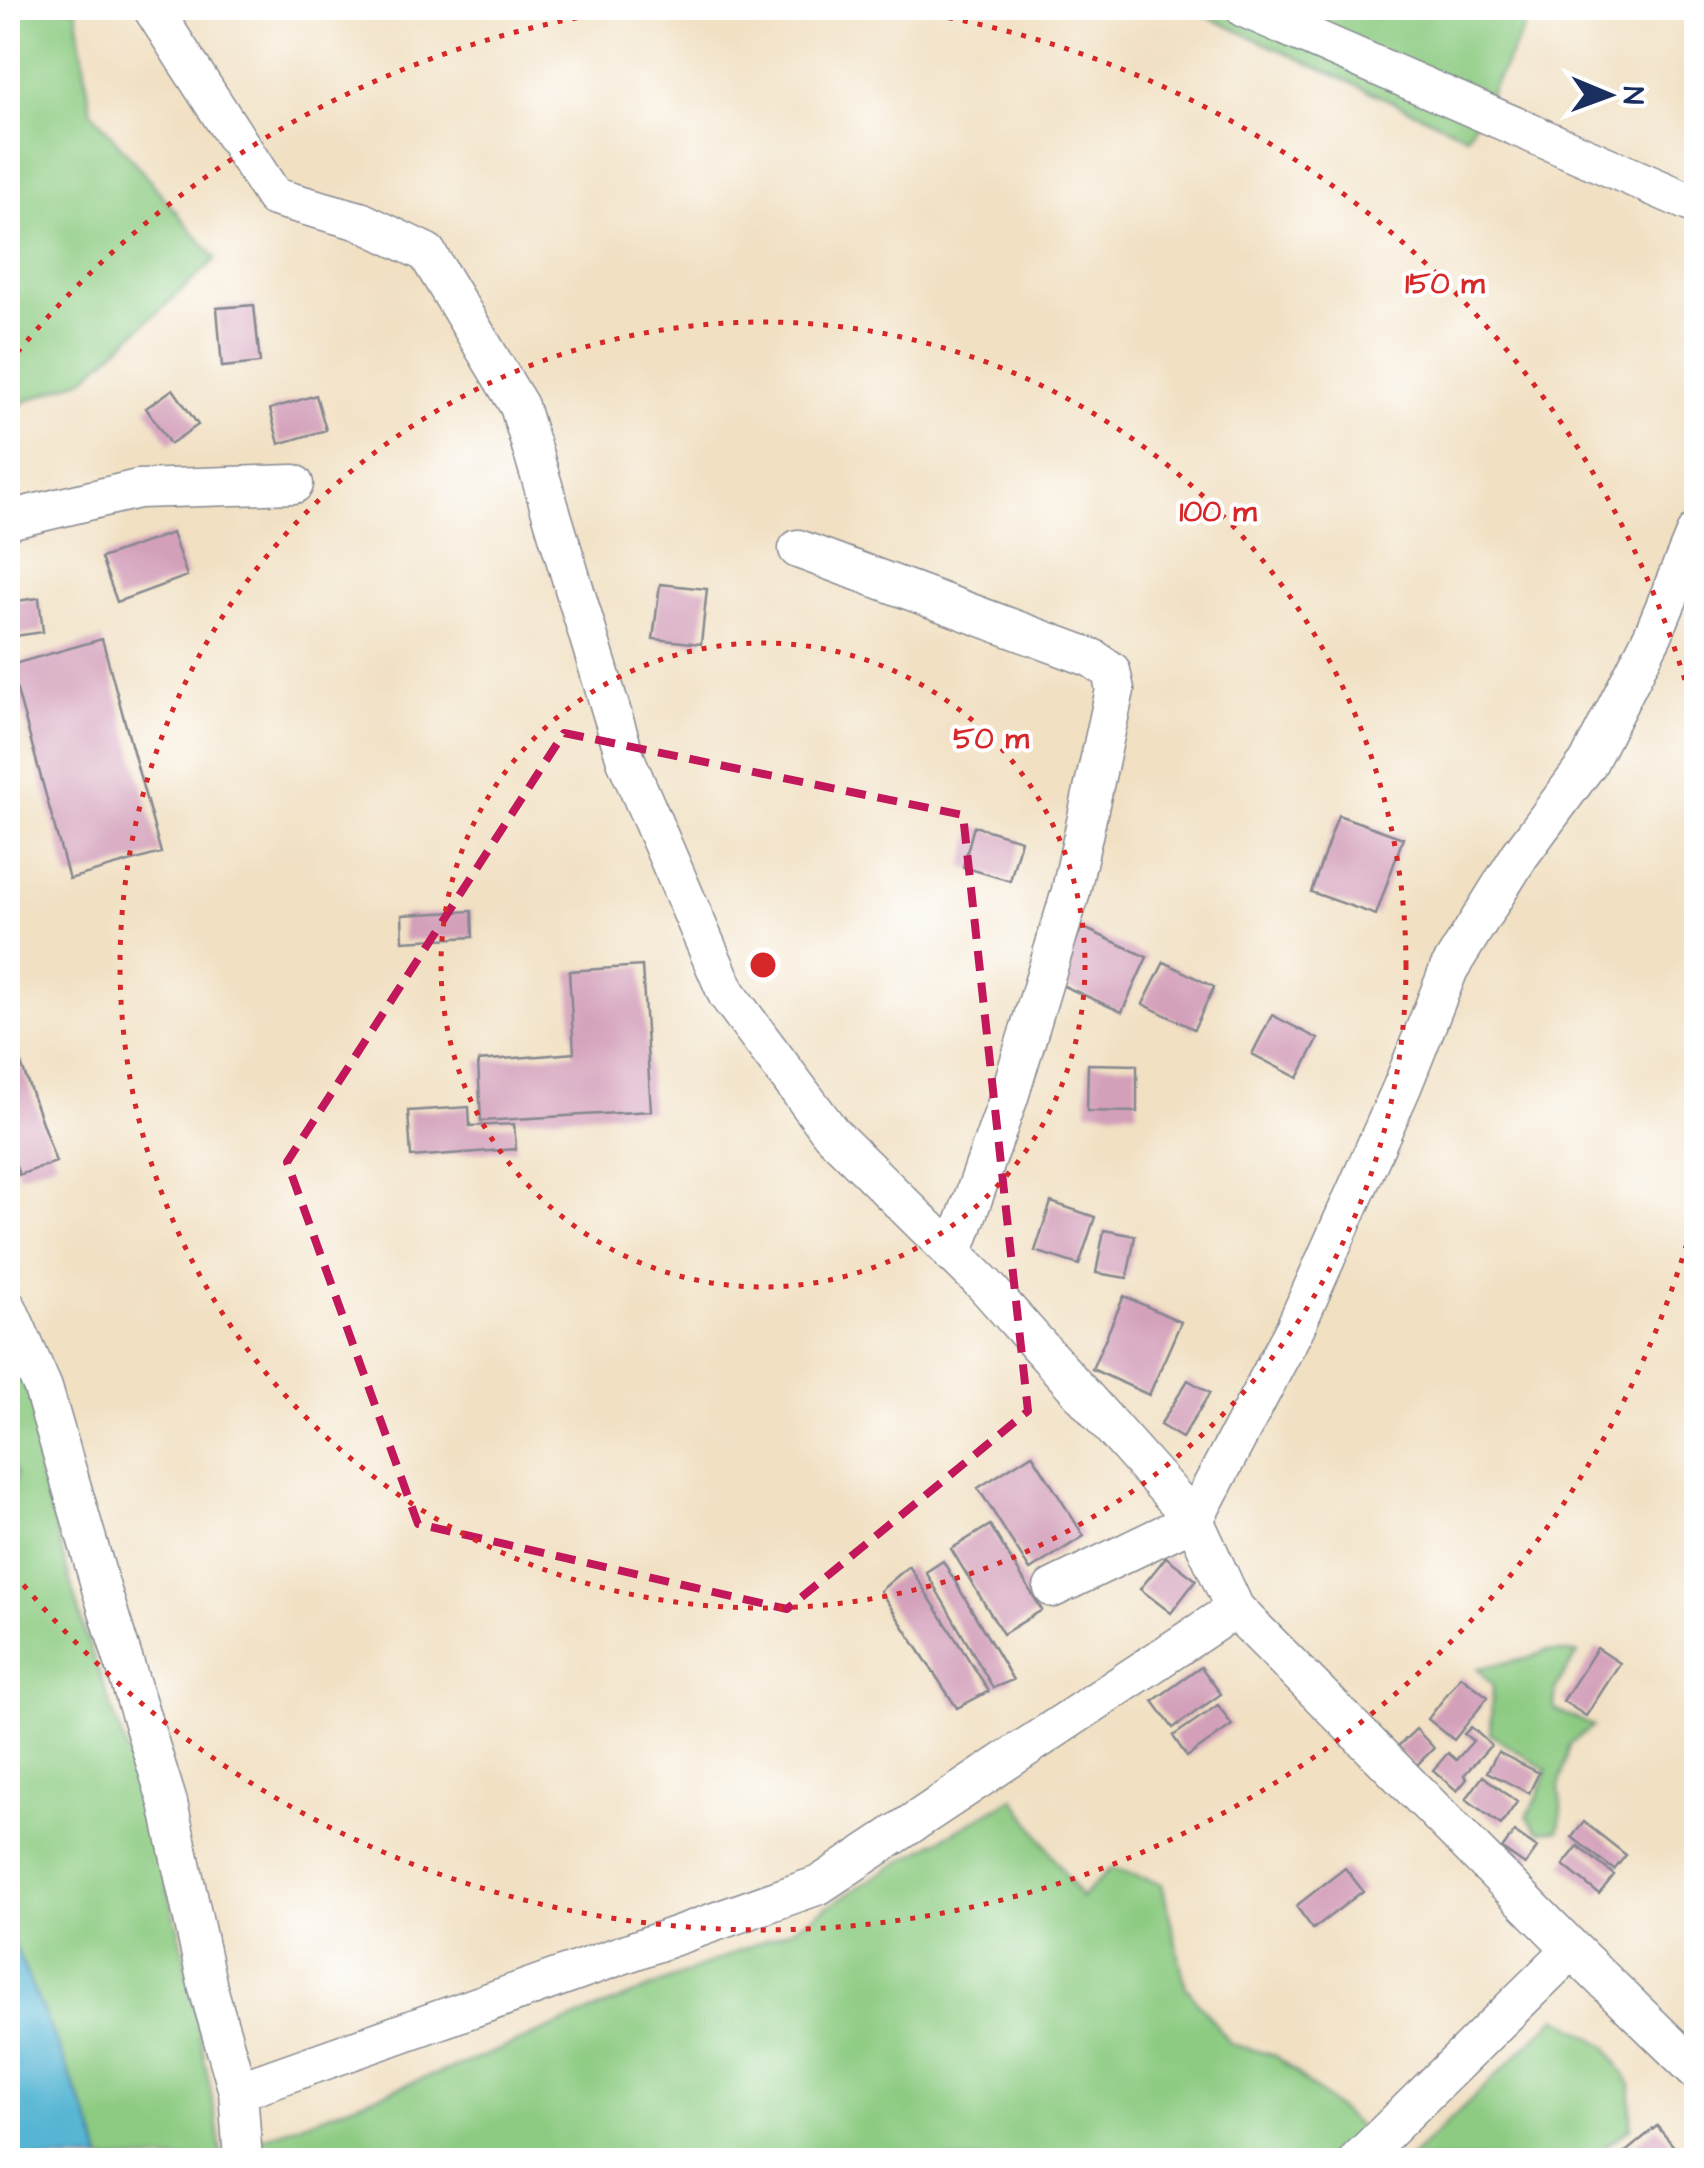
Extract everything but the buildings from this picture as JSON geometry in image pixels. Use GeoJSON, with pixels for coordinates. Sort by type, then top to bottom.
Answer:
{"type":"FeatureCollection","features":[{"type":"Feature","properties":{"kind":"street"},"geometry":{"type":"LineString","coordinates":[[152,8],[274,197],[360,221],[428,252],[519,406],[626,760],[727,994],[830,1134],[986,1284],[1194,1520],[1235,1609],[1696,2070]]}},
{"type":"Feature","properties":{"kind":"street"},"geometry":{"type":"LineString","coordinates":[[1244,8],[1696,205]]}},
{"type":"Feature","properties":{"kind":"street"},"geometry":{"type":"LineString","coordinates":[[8,520],[138,489],[294,484]]}},
{"type":"Feature","properties":{"kind":"street"},"geometry":{"type":"LineString","coordinates":[[1053,1588],[1194,1520],[1295,1328],[1402,1087],[1448,969],[1520,855],[1588,763],[1652,635],[1696,532]]}},
{"type":"Feature","properties":{"kind":"street"},"geometry":{"type":"LineString","coordinates":[[798,549],[1092,658],[1111,671],[1115,690],[1070,894],[1009,1096],[953,1256]]}},
{"type":"Feature","properties":{"kind":"street"},"geometry":{"type":"LineString","coordinates":[[8,1308],[43,1388],[100,1588],[168,1803],[208,1988],[238,2092],[242,2160]]}},
{"type":"Feature","properties":{"kind":"street"},"geometry":{"type":"LineString","coordinates":[[238,2092],[819,1885],[1235,1609]]}},
{"type":"Feature","properties":{"kind":"street"},"geometry":{"type":"LineString","coordinates":[[1358,2160],[1572,1949]]}},
{"type":"Feature","properties":{"kind":"highlighted area"},"geometry":{"type":"Polygon","coordinates":[[[564,733],[963,815],[1028,1411],[787,1609],[418,1524],[287,1162],[564,733]]]}},
{"type":"Feature","properties":{"kind":"green space"},"geometry":{"type":"Polygon","coordinates":[[[8,8],[76,8],[91,111],[216,259],[84,379],[8,408],[8,8]]]}},
{"type":"Feature","properties":{"kind":"green space"},"geometry":{"type":"Polygon","coordinates":[[[1188,8],[1535,8],[1467,136],[1188,8]]]}},
{"type":"Feature","properties":{"kind":"green space"},"geometry":{"type":"Polygon","coordinates":[[[8,1344],[33,1399],[40,1474],[85,1634],[144,1799],[181,1939],[222,2160],[101,2160],[93,2129],[8,1931],[8,1510],[16,1475],[8,1452],[8,1344]]]}},
{"type":"Feature","properties":{"kind":"green space"},"geometry":{"type":"Polygon","coordinates":[[[1545,1651],[1578,1653],[1556,1687],[1554,1709],[1593,1726],[1570,1744],[1559,1788],[1562,1811],[1558,1831],[1538,1831],[1527,1816],[1547,1770],[1490,1734],[1493,1686],[1478,1668],[1545,1651]]]}},
{"type":"Feature","properties":{"kind":"green space"},"geometry":{"type":"Polygon","coordinates":[[[1014,1798],[1081,1898],[1111,1868],[1162,1884],[1186,1987],[1231,2044],[1276,2056],[1364,2131],[1345,2160],[256,2160],[252,2142],[487,2055],[792,1929],[1014,1798]]]}},
{"type":"Feature","properties":{"kind":"green space"},"geometry":{"type":"Polygon","coordinates":[[[1557,2017],[1606,2046],[1631,2085],[1631,2127],[1587,2160],[1408,2160],[1557,2017]]]}},
{"type":"Feature","properties":{"kind":"water"},"geometry":{"type":"Polygon","coordinates":[[[8,1931],[93,2129],[101,2160],[8,2160],[8,1931]]]}}]}
